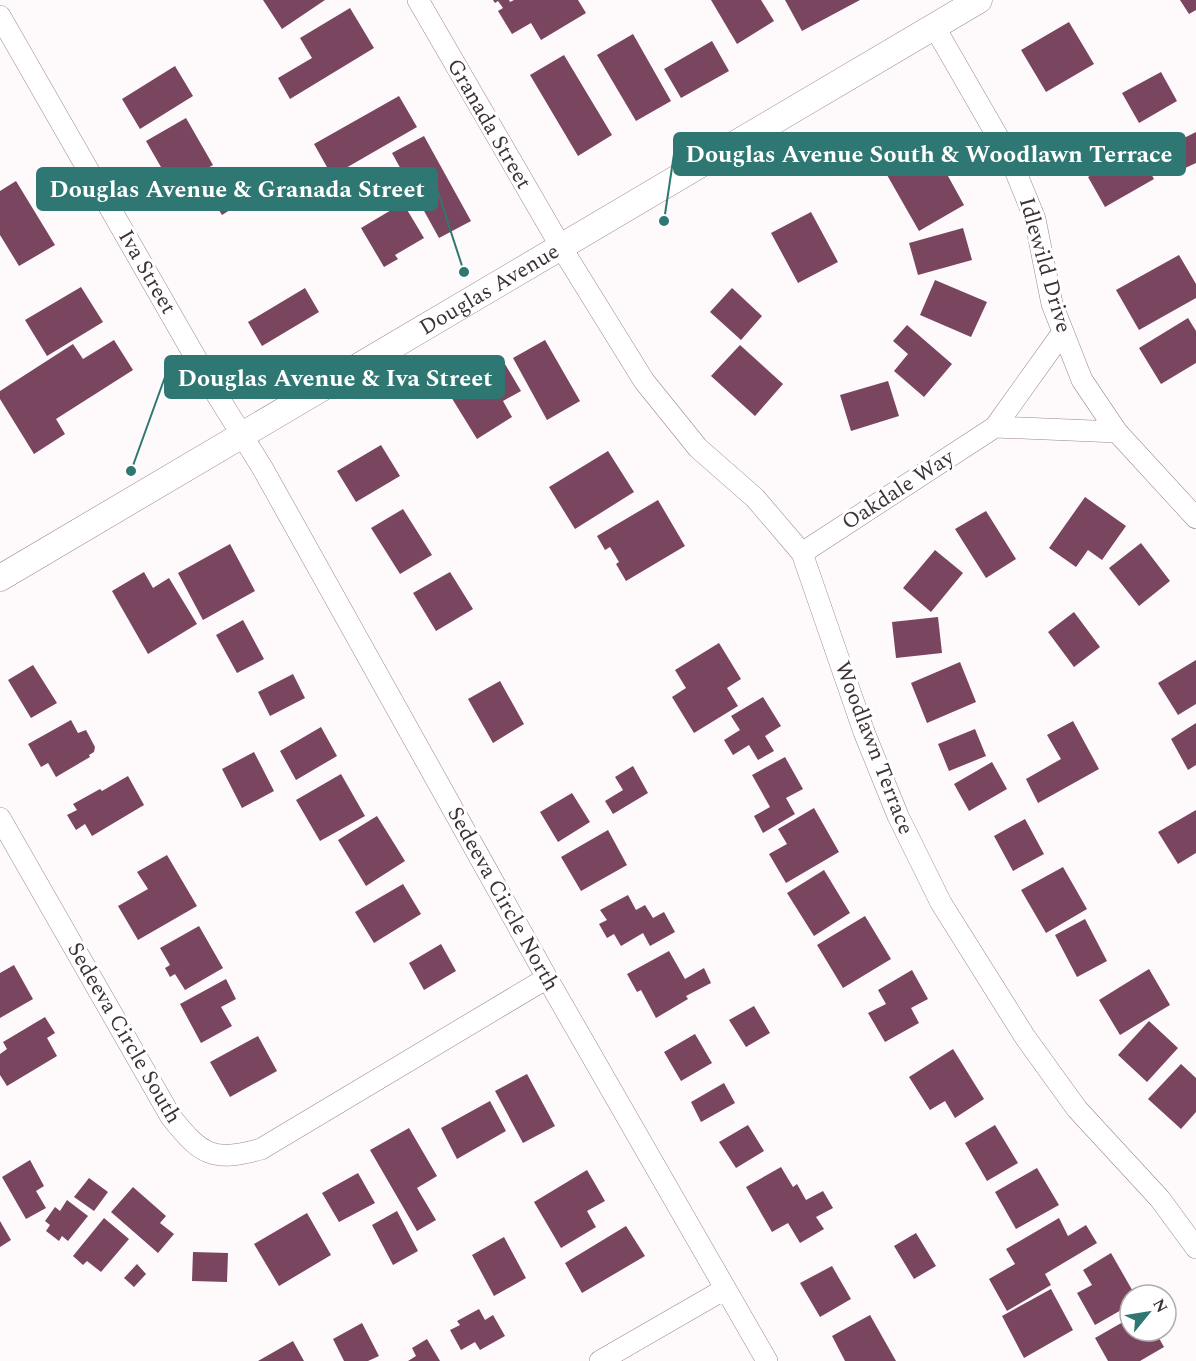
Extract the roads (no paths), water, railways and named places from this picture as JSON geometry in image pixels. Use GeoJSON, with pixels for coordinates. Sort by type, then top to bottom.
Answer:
{"type":"FeatureCollection","features":[{"type":"Feature","properties":{"kind":"street","name":"Granada Street"},"geometry":{"type":"LineString","coordinates":[[418,0],[561,247]]}},
{"type":"Feature","properties":{"kind":"street","name":"Douglas Avenue"},"geometry":{"type":"LineString","coordinates":[[0,578],[980,0]]}},
{"type":"Feature","properties":{"kind":"street","name":"Iva Street"},"geometry":{"type":"LineString","coordinates":[[0,15],[211,385],[242,435]]}},
{"type":"Feature","properties":{"kind":"street","name":"Idlewild Drive"},"geometry":{"type":"LineString","coordinates":[[934,27],[1010,158],[1035,219],[1052,304],[1082,380],[1117,432],[1196,518]]}},
{"type":"Feature","properties":{"kind":"street","name":"Woodlawn Terrace"},"geometry":{"type":"LineString","coordinates":[[561,247],[651,389],[698,448],[755,498],[802,553],[864,732],[898,816],[940,903],[1025,1037],[1077,1109],[1160,1199],[1196,1248]]}},
{"type":"Feature","properties":{"kind":"street","name":"Oakdale Way"},"geometry":{"type":"LineString","coordinates":[[802,553],[995,427],[1063,332]]}},
{"type":"Feature","properties":{"kind":"street"},"geometry":{"type":"LineString","coordinates":[[995,427],[1117,432]]}},
{"type":"Feature","properties":{"kind":"street","name":"Sedeeva Circle North"},"geometry":{"type":"LineString","coordinates":[[242,435],[547,978],[766,1361]]}},
{"type":"Feature","properties":{"kind":"street","name":"Sedeeva Circle South"},"geometry":{"type":"LineString","coordinates":[[0,818],[171,1118],[189,1140],[211,1155],[235,1156],[261,1149],[547,978]]}},
{"type":"Feature","properties":{"kind":"street"},"geometry":{"type":"LineString","coordinates":[[600,1361],[725,1289]]}},
{"type":"Feature","properties":{"kind":"place","name":"Douglas Avenue South & Woodlawn Terrace"},"geometry":{"type":"Point","coordinates":[664,221]}},
{"type":"Feature","properties":{"kind":"place","name":"Douglas Avenue & Granada Street"},"geometry":{"type":"Point","coordinates":[464,272]}},
{"type":"Feature","properties":{"kind":"place","name":"Douglas Avenue & Iva Street"},"geometry":{"type":"Point","coordinates":[131,471]}}]}
